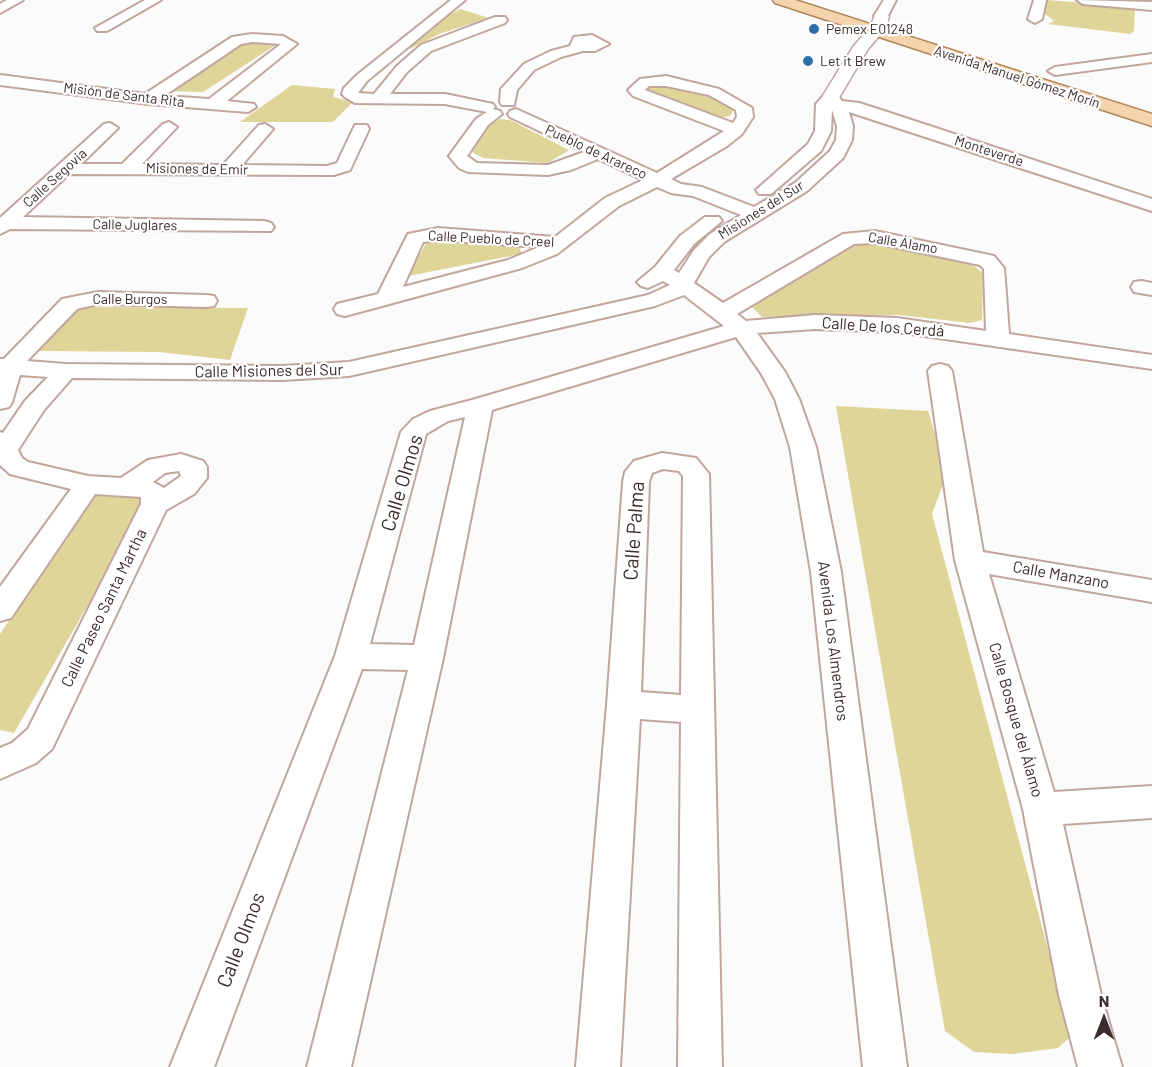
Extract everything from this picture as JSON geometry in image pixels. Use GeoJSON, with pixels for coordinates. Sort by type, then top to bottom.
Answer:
{"type":"FeatureCollection","features":[{"type":"Feature","properties":{"kind":"main road","name":"Avenida Manuel Gómez Morín"},"geometry":{"type":"LineString","coordinates":[[780,0],[1055,71],[1152,103]]}},
{"type":"Feature","properties":{"kind":"main road","name":"Avenida Manuel Gómez Morín"},"geometry":{"type":"LineString","coordinates":[[828,0],[921,47],[1152,120]]}},
{"type":"Feature","properties":{"kind":"main road"},"geometry":{"type":"LineString","coordinates":[[861,47],[891,45],[921,47]]}},
{"type":"Feature","properties":{"kind":"street"},"geometry":{"type":"LineString","coordinates":[[0,9],[17,0]]}},
{"type":"Feature","properties":{"kind":"street"},"geometry":{"type":"LineString","coordinates":[[102,28],[155,0]]}},
{"type":"Feature","properties":{"kind":"street"},"geometry":{"type":"LineString","coordinates":[[831,102],[890,0]]}},
{"type":"Feature","properties":{"kind":"street"},"geometry":{"type":"LineString","coordinates":[[1035,19],[1040,0]]}},
{"type":"Feature","properties":{"kind":"street"},"geometry":{"type":"LineString","coordinates":[[1083,0],[1148,6],[1142,22]]}},
{"type":"Feature","properties":{"kind":"street"},"geometry":{"type":"LineString","coordinates":[[378,99],[414,57],[436,43],[495,24],[500,20],[457,3],[362,78],[350,92],[355,98],[378,99],[445,99],[491,110]]}},
{"type":"Feature","properties":{"kind":"street"},"geometry":{"type":"LineString","coordinates":[[148,99],[234,41],[252,38],[283,40],[290,46],[211,105]]}},
{"type":"Feature","properties":{"kind":"street"},"geometry":{"type":"LineString","coordinates":[[581,47],[556,54],[529,67],[509,89],[512,108],[494,103],[491,110],[449,163],[474,168],[548,170],[597,153]]}},
{"type":"Feature","properties":{"kind":"street"},"geometry":{"type":"LineString","coordinates":[[392,54],[414,57]]}},
{"type":"Feature","properties":{"kind":"street"},"geometry":{"type":"LineString","coordinates":[[1055,71],[1152,58]]}},
{"type":"Feature","properties":{"kind":"street","name":"Misión de Santa Rita"},"geometry":{"type":"LineString","coordinates":[[0,80],[148,99],[248,107]]}},
{"type":"Feature","properties":{"kind":"street"},"geometry":{"type":"LineString","coordinates":[[666,81],[714,92],[744,108],[745,117],[736,130],[654,100],[636,90],[645,82],[666,81]]}},
{"type":"Feature","properties":{"kind":"street","name":"Monteverde"},"geometry":{"type":"LineString","coordinates":[[831,102],[878,114],[1152,205]]}},
{"type":"Feature","properties":{"kind":"street","name":"Misiones del Sur"},"geometry":{"type":"LineString","coordinates":[[672,278],[692,236],[730,216],[815,147],[823,130],[831,102],[843,114],[845,126],[844,140],[837,154],[801,187],[754,214]]}},
{"type":"Feature","properties":{"kind":"street","name":"Pueblo de Arareco"},"geometry":{"type":"LineString","coordinates":[[512,108],[597,153],[677,189],[679,195],[686,201],[730,216],[754,214]]}},
{"type":"Feature","properties":{"kind":"street"},"geometry":{"type":"LineString","coordinates":[[127,169],[169,127]]}},
{"type":"Feature","properties":{"kind":"street","name":"Calle Segovia"},"geometry":{"type":"LineString","coordinates":[[3,225],[110,128]]}},
{"type":"Feature","properties":{"kind":"street"},"geometry":{"type":"LineString","coordinates":[[228,170],[265,129]]}},
{"type":"Feature","properties":{"kind":"street","name":"Misiones de Emir"},"geometry":{"type":"LineString","coordinates":[[66,169],[328,171],[344,166],[361,129]]}},
{"type":"Feature","properties":{"kind":"street","name":"Calle Pueblo de Creel"},"geometry":{"type":"LineString","coordinates":[[345,309],[532,259],[561,243],[612,202],[657,180],[736,130]]}},
{"type":"Feature","properties":{"kind":"street","name":"Misiones del Sur"},"geometry":{"type":"LineString","coordinates":[[672,278],[717,238],[730,216]]}},
{"type":"Feature","properties":{"kind":"street","name":"Calle Juglares"},"geometry":{"type":"LineString","coordinates":[[3,225],[264,226]]}},
{"type":"Feature","properties":{"kind":"street","name":"Calle Pueblo de Creel"},"geometry":{"type":"LineString","coordinates":[[387,298],[415,238],[420,236],[438,234],[561,243]]}},
{"type":"Feature","properties":{"kind":"street","name":"Calle Álamo"},"geometry":{"type":"LineString","coordinates":[[731,320],[850,238],[875,237],[987,260],[994,268],[998,339]]}},
{"type":"Feature","properties":{"kind":"street","name":"Calle Misiones del Sur"},"geometry":{"type":"LineString","coordinates":[[5,367],[66,371],[282,373],[349,369],[603,310],[656,300],[675,292],[672,278]]}},
{"type":"Feature","properties":{"kind":"street","name":"Avenida Los Almendros"},"geometry":{"type":"LineString","coordinates":[[672,278],[731,320],[773,372],[787,399],[803,447],[826,572],[885,1067]]}},
{"type":"Feature","properties":{"kind":"street","name":"Calle Burgos"},"geometry":{"type":"LineString","coordinates":[[5,367],[70,304],[79,301],[98,298],[206,301]]}},
{"type":"Feature","properties":{"kind":"street","name":"Calle De los Cerdá"},"geometry":{"type":"LineString","coordinates":[[480,406],[731,320],[854,322],[998,339],[1152,362]]}},
{"type":"Feature","properties":{"kind":"street"},"geometry":{"type":"LineString","coordinates":[[5,367],[0,403],[34,406]]}},
{"type":"Feature","properties":{"kind":"street"},"geometry":{"type":"LineString","coordinates":[[66,371],[2,445],[12,463],[19,468],[88,485],[153,492],[155,504],[184,488],[194,478],[194,467],[181,462],[157,466],[126,488]]}},
{"type":"Feature","properties":{"kind":"street","name":"Calle Bosque del Álamo"},"geometry":{"type":"LineString","coordinates":[[940,371],[970,560],[1041,809],[1080,995],[1101,1067]]}},
{"type":"Feature","properties":{"kind":"street"},"geometry":{"type":"LineString","coordinates":[[329,1067],[427,658],[480,406]]}},
{"type":"Feature","properties":{"kind":"street","name":"Calle Olmos"},"geometry":{"type":"LineString","coordinates":[[192,1067],[351,656],[414,432],[422,424],[439,416],[480,406]]}},
{"type":"Feature","properties":{"kind":"street","name":"Calle Palma"},"geometry":{"type":"LineString","coordinates":[[598,1067],[624,705],[636,482],[638,472],[643,467],[654,462],[670,462],[687,465],[696,474],[700,1067]]}},
{"type":"Feature","properties":{"kind":"street"},"geometry":{"type":"LineString","coordinates":[[0,609],[88,485]]}},
{"type":"Feature","properties":{"kind":"street","name":"Calle Paseo Santa Martha"},"geometry":{"type":"LineString","coordinates":[[0,764],[24,753],[40,740],[155,504]]}},
{"type":"Feature","properties":{"kind":"street","name":"Calle Manzano"},"geometry":{"type":"LineString","coordinates":[[970,560],[1152,591]]}},
{"type":"Feature","properties":{"kind":"street"},"geometry":{"type":"LineString","coordinates":[[351,656],[427,658]]}},
{"type":"Feature","properties":{"kind":"street"},"geometry":{"type":"LineString","coordinates":[[624,705],[697,709]]}},
{"type":"Feature","properties":{"kind":"street"},"geometry":{"type":"LineString","coordinates":[[1041,809],[1152,802]]}},
{"type":"Feature","properties":{"kind":"shaded area"},"geometry":{"type":"Polygon","coordinates":[[[1047,0],[1135,7],[1134,31],[1130,34],[1048,24],[1054,21],[1045,14],[1047,0]]]}},
{"type":"Feature","properties":{"kind":"shaded area"},"geometry":{"type":"Polygon","coordinates":[[[460,9],[489,18],[439,34],[410,49],[412,42],[460,9]]]}},
{"type":"Feature","properties":{"kind":"shaded area"},"geometry":{"type":"Polygon","coordinates":[[[240,40],[279,43],[203,92],[166,91],[240,40]]]}},
{"type":"Feature","properties":{"kind":"shaded area"},"geometry":{"type":"Polygon","coordinates":[[[646,83],[670,85],[723,101],[734,109],[730,116],[719,118],[642,91],[646,83]]]}},
{"type":"Feature","properties":{"kind":"shaded area"},"geometry":{"type":"Polygon","coordinates":[[[292,85],[335,89],[333,97],[353,102],[333,122],[240,122],[292,85]]]}},
{"type":"Feature","properties":{"kind":"shaded area"},"geometry":{"type":"Polygon","coordinates":[[[500,119],[510,120],[569,150],[548,163],[483,158],[470,151],[491,123],[500,119]]]}},
{"type":"Feature","properties":{"kind":"shaded area"},"geometry":{"type":"Polygon","coordinates":[[[429,238],[520,245],[521,254],[408,276],[429,238]]]}},
{"type":"Feature","properties":{"kind":"shaded area"},"geometry":{"type":"Polygon","coordinates":[[[861,240],[974,266],[983,273],[982,320],[970,323],[899,315],[762,317],[752,307],[861,240]]]}},
{"type":"Feature","properties":{"kind":"shaded area"},"geometry":{"type":"Polygon","coordinates":[[[78,307],[248,308],[230,360],[159,352],[38,351],[78,307]]]}},
{"type":"Feature","properties":{"kind":"shaded area"},"geometry":{"type":"Polygon","coordinates":[[[836,406],[928,411],[947,473],[932,514],[1071,1036],[1058,1048],[1012,1054],[974,1052],[945,1031],[836,406]]]}},
{"type":"Feature","properties":{"kind":"shaded area"},"geometry":{"type":"Polygon","coordinates":[[[96,492],[152,494],[14,733],[0,730],[0,634],[96,492]]]}},
{"type":"Feature","properties":{"kind":"place","name":"Pemex E01248"},"geometry":{"type":"Point","coordinates":[814,29]}},
{"type":"Feature","properties":{"kind":"place","name":"Let it Brew"},"geometry":{"type":"Point","coordinates":[808,61]}}]}
